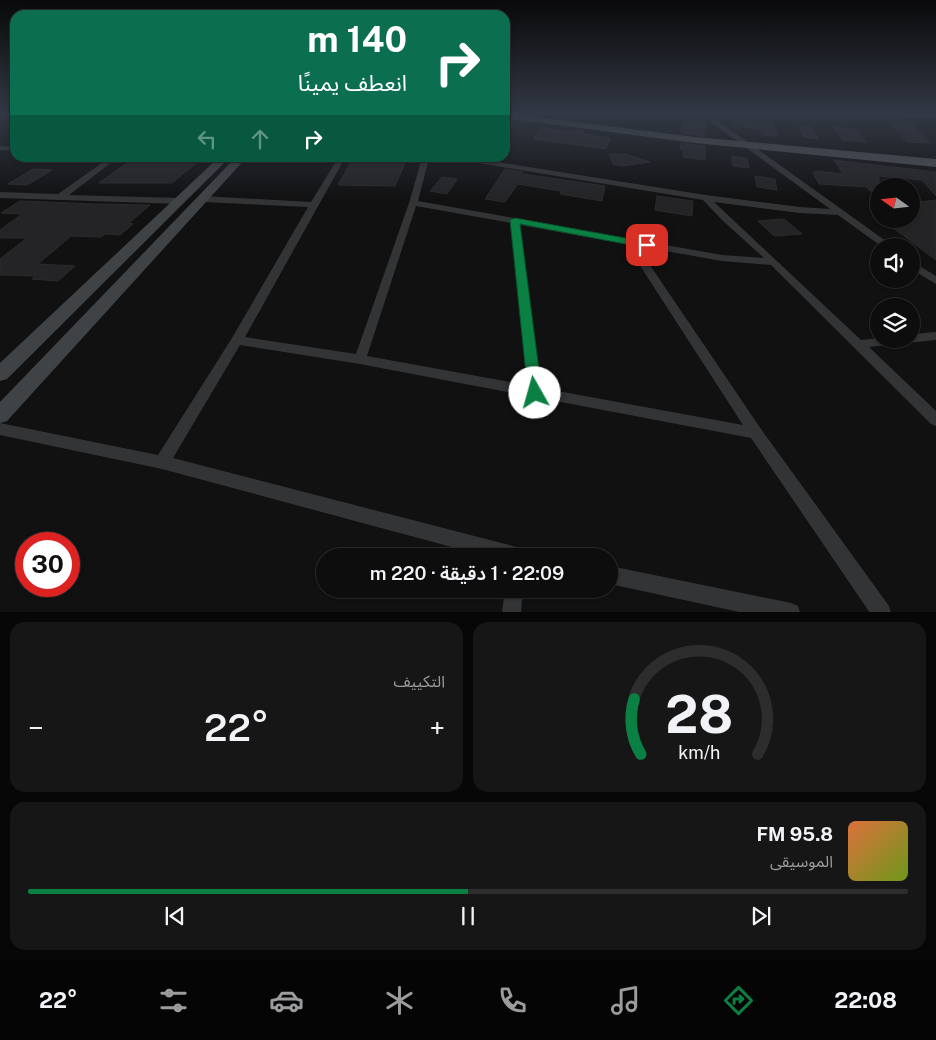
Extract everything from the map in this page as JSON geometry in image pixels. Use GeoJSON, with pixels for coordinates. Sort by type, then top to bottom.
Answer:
{"type":"FeatureCollection","features":[{"type":"Feature","properties":{"kind":"main road"},"geometry":{"type":"LineString","coordinates":[[735,142],[936,157]]}},
{"type":"Feature","properties":{"kind":"main road"},"geometry":{"type":"LineString","coordinates":[[737,142],[936,163]]}},
{"type":"Feature","properties":{"kind":"main road"},"geometry":{"type":"LineString","coordinates":[[0,374],[220,162]]}},
{"type":"Feature","properties":{"kind":"main road"},"geometry":{"type":"LineString","coordinates":[[0,415],[237,162]]}},
{"type":"Feature","properties":{"kind":"street"},"geometry":{"type":"LineString","coordinates":[[740,142],[876,238]]}},
{"type":"Feature","properties":{"kind":"street"},"geometry":{"type":"LineString","coordinates":[[59,198],[108,162]]}},
{"type":"Feature","properties":{"kind":"street"},"geometry":{"type":"LineString","coordinates":[[162,462],[237,340],[339,162]]}},
{"type":"Feature","properties":{"kind":"street"},"geometry":{"type":"LineString","coordinates":[[360,359],[413,203],[424,162]]}},
{"type":"Feature","properties":{"kind":"street"},"geometry":{"type":"LineString","coordinates":[[485,162],[706,198],[800,210],[839,212]]}},
{"type":"Feature","properties":{"kind":"street"},"geometry":{"type":"LineString","coordinates":[[0,195],[181,200]]}},
{"type":"Feature","properties":{"kind":"street"},"geometry":{"type":"LineString","coordinates":[[706,198],[936,420]]}},
{"type":"Feature","properties":{"kind":"street"},"geometry":{"type":"LineString","coordinates":[[203,199],[314,204]]}},
{"type":"Feature","properties":{"kind":"street"},"geometry":{"type":"LineString","coordinates":[[413,203],[722,258],[774,262]]}},
{"type":"Feature","properties":{"kind":"street"},"geometry":{"type":"LineString","coordinates":[[515,220],[535,393]]}},
{"type":"Feature","properties":{"kind":"street"},"geometry":{"type":"LineString","coordinates":[[629,242],[756,433],[882,612]]}},
{"type":"Feature","properties":{"kind":"street"},"geometry":{"type":"LineString","coordinates":[[920,270],[936,282]]}},
{"type":"Feature","properties":{"kind":"street"},"geometry":{"type":"LineString","coordinates":[[859,344],[936,336]]}},
{"type":"Feature","properties":{"kind":"street"},"geometry":{"type":"LineString","coordinates":[[237,340],[360,359],[756,433]]}},
{"type":"Feature","properties":{"kind":"street"},"geometry":{"type":"LineString","coordinates":[[0,429],[162,462],[487,548]]}},
{"type":"Feature","properties":{"kind":"street"},"geometry":{"type":"LineString","coordinates":[[618,577],[791,612]]}},
{"type":"Feature","properties":{"kind":"street"},"geometry":{"type":"LineString","coordinates":[[510,612],[512,598]]}},
{"type":"Feature","properties":{"kind":"building"},"geometry":{"type":"Polygon","coordinates":[[[552,142],[609,142],[606,149],[552,142]]]}},
{"type":"Feature","properties":{"kind":"building"},"geometry":{"type":"Polygon","coordinates":[[[907,142],[929,142],[931,143],[907,142]]]}},
{"type":"Feature","properties":{"kind":"building"},"geometry":{"type":"Polygon","coordinates":[[[681,143],[705,146],[705,160],[683,157],[683,149],[680,149],[681,143]]]}},
{"type":"Feature","properties":{"kind":"building"},"geometry":{"type":"Polygon","coordinates":[[[609,154],[626,154],[650,162],[622,166],[613,164],[609,154]]]}},
{"type":"Feature","properties":{"kind":"building"},"geometry":{"type":"Polygon","coordinates":[[[732,156],[747,158],[749,168],[733,166],[732,156]]]}},
{"type":"Feature","properties":{"kind":"building"},"geometry":{"type":"Polygon","coordinates":[[[834,160],[936,172],[936,196],[920,178],[879,176],[879,178],[870,178],[870,191],[867,187],[819,184],[813,173],[816,173],[815,171],[843,174],[834,160]]]}},
{"type":"Feature","properties":{"kind":"building"},"geometry":{"type":"Polygon","coordinates":[[[128,162],[197,162],[172,183],[99,183],[128,162]]]}},
{"type":"Feature","properties":{"kind":"building"},"geometry":{"type":"Polygon","coordinates":[[[351,162],[405,162],[395,186],[338,185],[351,162]]]}},
{"type":"Feature","properties":{"kind":"building"},"geometry":{"type":"Polygon","coordinates":[[[33,169],[52,170],[27,185],[8,184],[33,169]]]}},
{"type":"Feature","properties":{"kind":"building"},"geometry":{"type":"Polygon","coordinates":[[[505,169],[523,172],[522,174],[605,186],[602,201],[560,194],[561,191],[518,184],[505,202],[485,199],[505,169]]]}},
{"type":"Feature","properties":{"kind":"building"},"geometry":{"type":"Polygon","coordinates":[[[755,176],[775,179],[777,190],[757,187],[755,176]]]}},
{"type":"Feature","properties":{"kind":"building"},"geometry":{"type":"Polygon","coordinates":[[[442,177],[457,179],[447,194],[430,191],[442,177]]]}},
{"type":"Feature","properties":{"kind":"building"},"geometry":{"type":"Polygon","coordinates":[[[657,196],[693,201],[692,216],[655,210],[657,196]]]}},
{"type":"Feature","properties":{"kind":"building"},"geometry":{"type":"Polygon","coordinates":[[[936,200],[936,260],[920,248],[920,238],[906,238],[893,228],[920,228],[920,202],[936,200]]]}},
{"type":"Feature","properties":{"kind":"building"},"geometry":{"type":"Polygon","coordinates":[[[20,201],[150,205],[129,223],[133,224],[120,235],[105,234],[101,237],[71,236],[38,264],[75,266],[58,281],[32,279],[35,276],[0,275],[0,259],[27,238],[0,238],[0,230],[22,214],[1,213],[20,201]]]}},
{"type":"Feature","properties":{"kind":"building"},"geometry":{"type":"Polygon","coordinates":[[[784,219],[802,234],[774,236],[758,221],[784,219]]]}},
{"type":"Feature","properties":{"kind":"route"},"geometry":{"type":"LineString","coordinates":[[535,393],[515,220],[647,245]]}}]}
